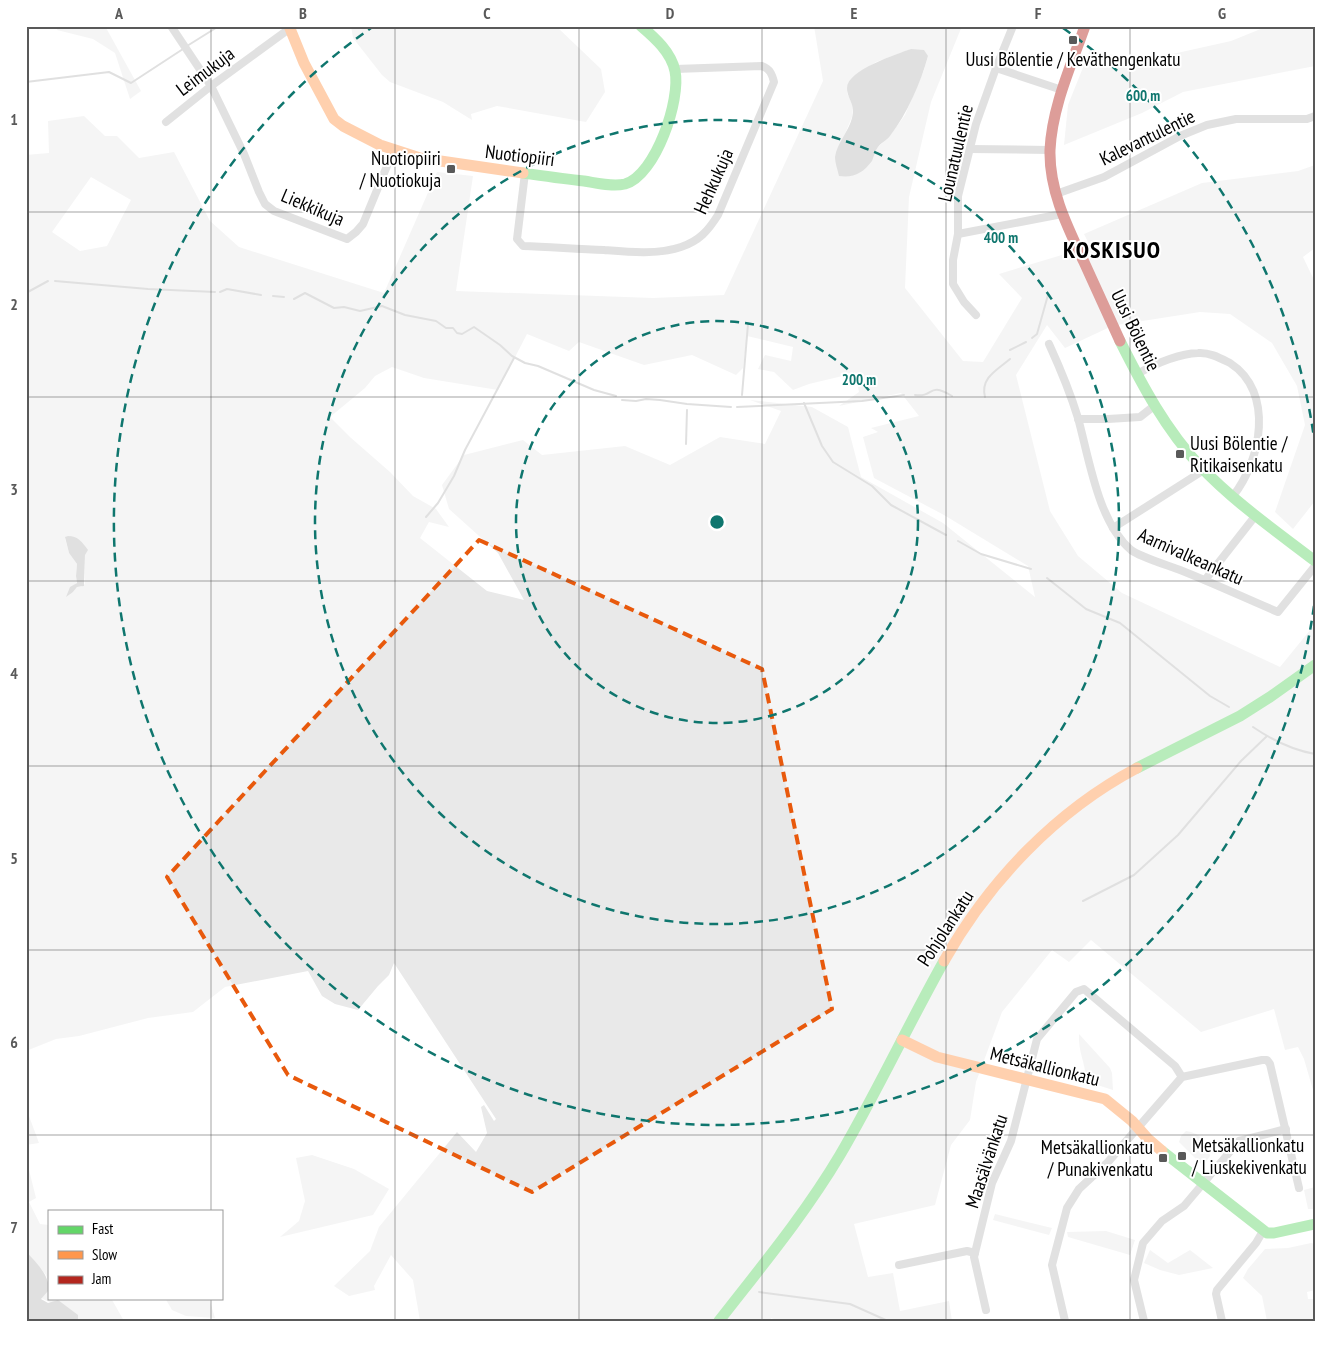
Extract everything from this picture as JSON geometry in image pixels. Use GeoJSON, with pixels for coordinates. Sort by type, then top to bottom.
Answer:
{"type":"FeatureCollection","features":[{"type":"Feature","properties":{"kind":"street"},"geometry":{"type":"LineString","coordinates":[[172,26],[211,86]]}},
{"type":"Feature","properties":{"kind":"street","name":"Nuotiopiiri"},"geometry":{"type":"LineString","coordinates":[[289,28],[304,63],[334,118],[341,126],[394,149],[432,161],[610,185],[624,185],[633,181],[652,160],[671,115],[676,94],[675,70],[666,51],[641,26]]}},
{"type":"Feature","properties":{"kind":"street","name":"Lounatuulentie"},"geometry":{"type":"LineString","coordinates":[[976,315],[964,302],[953,284],[953,260],[958,234],[958,196],[976,124],[1013,26]]}},
{"type":"Feature","properties":{"kind":"street","name":"Uusi Bölentie"},"geometry":{"type":"LineString","coordinates":[[1085,26],[1062,90],[1054,122],[1050,150],[1051,172],[1062,214],[1137,374],[1154,406],[1186,450],[1204,470],[1233,496],[1315,561]]}},
{"type":"Feature","properties":{"kind":"street","name":"Leimukuja"},"geometry":{"type":"LineString","coordinates":[[166,122],[289,28]]}},
{"type":"Feature","properties":{"kind":"street","name":"Hehkukuja"},"geometry":{"type":"LineString","coordinates":[[525,173],[517,240],[522,246],[631,252],[664,251],[681,247],[696,240],[708,231],[718,215],[774,82],[768,68],[762,66],[675,70]]}},
{"type":"Feature","properties":{"kind":"street"},"geometry":{"type":"LineString","coordinates":[[996,68],[1062,90]]}},
{"type":"Feature","properties":{"kind":"street","name":"Liekkikuja"},"geometry":{"type":"LineString","coordinates":[[211,86],[244,154],[265,204],[274,211],[347,238],[363,224],[394,149]]}},
{"type":"Feature","properties":{"kind":"street","name":"Kalevantulentie"},"geometry":{"type":"LineString","coordinates":[[1056,194],[1104,177],[1180,136],[1207,125],[1236,119],[1307,118],[1315,116]]}},
{"type":"Feature","properties":{"kind":"street"},"geometry":{"type":"LineString","coordinates":[[970,149],[1050,150]]}},
{"type":"Feature","properties":{"kind":"street"},"geometry":{"type":"LineString","coordinates":[[958,234],[1062,214]]}},
{"type":"Feature","properties":{"kind":"street","name":"Aarnivalkeankatu"},"geometry":{"type":"LineString","coordinates":[[1049,344],[1067,383],[1091,470],[1106,515],[1120,540],[1133,552],[1205,580],[1278,612],[1315,566]]}},
{"type":"Feature","properties":{"kind":"street"},"geometry":{"type":"LineString","coordinates":[[1137,374],[1178,355],[1200,352],[1219,357],[1233,366],[1244,378],[1253,392],[1258,411],[1259,432],[1255,453],[1247,474],[1233,496]]}},
{"type":"Feature","properties":{"kind":"street"},"geometry":{"type":"LineString","coordinates":[[1078,419],[1140,417],[1154,406]]}},
{"type":"Feature","properties":{"kind":"street"},"geometry":{"type":"LineString","coordinates":[[1113,528],[1204,470]]}},
{"type":"Feature","properties":{"kind":"street"},"geometry":{"type":"LineString","coordinates":[[1205,580],[1256,515]]}},
{"type":"Feature","properties":{"kind":"street","name":"Pohjolankatu"},"geometry":{"type":"LineString","coordinates":[[719,1321],[808,1205],[840,1156],[941,963],[976,910],[1008,870],[1053,826],[1096,792],[1128,772],[1256,706],[1315,665]]}},
{"type":"Feature","properties":{"kind":"street","name":"Maasälvänkatu"},"geometry":{"type":"LineString","coordinates":[[986,1310],[974,1257],[992,1183],[1011,1140],[1036,1039],[1076,992],[1084,990],[1175,1066],[1182,1077]]}},
{"type":"Feature","properties":{"kind":"street","name":"Metsäkallionkatu"},"geometry":{"type":"LineString","coordinates":[[902,1040],[937,1057],[1105,1099],[1193,1176],[1214,1190],[1263,1231]]}},
{"type":"Feature","properties":{"kind":"street"},"geometry":{"type":"LineString","coordinates":[[1065,1321],[1052,1265],[1067,1208],[1079,1189],[1108,1162],[1182,1077],[1267,1060],[1270,1064],[1299,1188]]}},
{"type":"Feature","properties":{"kind":"street"},"geometry":{"type":"LineString","coordinates":[[1144,1321],[1134,1280],[1143,1243],[1162,1221],[1184,1206],[1239,1141],[1286,1129]]}},
{"type":"Feature","properties":{"kind":"street"},"geometry":{"type":"LineString","coordinates":[[1222,1321],[1216,1294],[1217,1290],[1256,1243],[1263,1231],[1274,1233],[1315,1224]]}},
{"type":"Feature","properties":{"kind":"street"},"geometry":{"type":"LineString","coordinates":[[899,1265],[967,1251],[975,1253]]}},
{"type":"Feature","properties":{"kind":"highlighted area"},"geometry":{"type":"Polygon","coordinates":[[[479,540],[762,669],[832,1009],[532,1192],[288,1075],[167,877],[479,540]]]}},
{"type":"Feature","properties":{"kind":"shaded area"},"geometry":{"type":"Polygon","coordinates":[[[58,26],[105,26],[141,91],[130,99],[115,53],[93,39],[57,30],[58,26]]]}},
{"type":"Feature","properties":{"kind":"shaded area"},"geometry":{"type":"Polygon","coordinates":[[[351,26],[556,26],[601,69],[605,92],[586,122],[497,106],[471,114],[472,120],[443,102],[390,82],[382,75],[353,38],[351,26]]]}},
{"type":"Feature","properties":{"kind":"shaded area"},"geometry":{"type":"Polygon","coordinates":[[[814,26],[962,26],[931,102],[909,197],[905,288],[963,361],[983,362],[1022,298],[999,274],[1075,251],[1089,244],[1084,234],[1202,183],[1298,171],[1315,165],[1315,248],[1303,257],[1315,282],[1315,501],[1293,529],[1275,512],[1305,425],[1297,386],[1272,343],[1230,314],[1200,312],[1117,325],[1065,348],[1047,325],[1016,375],[1050,511],[1078,556],[1122,593],[1280,667],[1315,624],[1315,1097],[1304,1059],[1298,1047],[1285,1050],[1274,1009],[1201,1032],[1091,940],[1069,962],[1052,950],[1002,1012],[976,1082],[970,1120],[951,1145],[935,1205],[854,1224],[868,1277],[893,1273],[900,1311],[949,1301],[952,1321],[779,1321],[771,1318],[770,1321],[420,1321],[413,1280],[391,1255],[374,1286],[375,1290],[349,1296],[334,1286],[370,1251],[379,1227],[457,1132],[476,1152],[487,1133],[481,1107],[484,1105],[494,1121],[496,1119],[394,963],[389,975],[358,1010],[335,1004],[322,996],[308,971],[225,987],[193,1012],[148,1018],[79,1036],[56,1039],[26,1051],[26,155],[49,153],[48,121],[84,116],[105,136],[117,136],[139,158],[174,152],[210,221],[239,247],[384,293],[437,172],[473,176],[456,291],[653,298],[724,295],[823,81],[814,26]],[[911,49],[876,62],[851,79],[847,93],[853,105],[852,117],[835,158],[871,161],[878,147],[889,137],[905,115],[928,56],[911,49]],[[91,177],[52,232],[80,251],[107,246],[131,200],[91,177]],[[527,334],[498,390],[424,378],[392,367],[375,376],[365,388],[330,417],[390,472],[413,496],[436,509],[449,527],[429,522],[420,538],[487,591],[524,600],[498,553],[449,509],[442,485],[464,455],[523,440],[542,455],[625,446],[670,465],[720,437],[765,444],[781,411],[750,400],[812,407],[848,427],[861,477],[943,523],[1035,597],[1028,566],[944,515],[874,478],[863,437],[878,432],[871,428],[919,416],[901,393],[839,406],[859,392],[855,373],[809,384],[793,390],[774,372],[758,369],[765,355],[791,361],[793,347],[747,336],[743,368],[736,375],[692,355],[644,365],[579,342],[569,351],[527,334]],[[65,538],[69,553],[77,564],[77,582],[68,594],[85,584],[85,555],[65,538]]]}},
{"type":"Feature","properties":{"kind":"shaded area"},"geometry":{"type":"Polygon","coordinates":[[[1268,26],[1315,26],[1315,66],[1183,92],[1142,113],[1064,145],[1068,105],[1090,50],[1141,61],[1231,41],[1268,26]]]}},
{"type":"Feature","properties":{"kind":"shaded area"},"geometry":{"type":"Polygon","coordinates":[[[911,49],[924,50],[928,56],[908,108],[890,136],[878,147],[872,161],[865,169],[858,174],[839,176],[835,157],[853,113],[847,92],[849,81],[864,69],[911,49]]]}},
{"type":"Feature","properties":{"kind":"shaded area"},"geometry":{"type":"Polygon","coordinates":[[[65,537],[77,538],[88,550],[85,555],[84,586],[77,587],[66,597],[70,587],[77,583],[77,564],[69,553],[65,537]]]}},
{"type":"Feature","properties":{"kind":"shaded area"},"geometry":{"type":"Polygon","coordinates":[[[1079,1034],[1110,1068],[1113,1090],[1091,1083],[1086,1079],[1079,1034]]]}},
{"type":"Feature","properties":{"kind":"shaded area"},"geometry":{"type":"Polygon","coordinates":[[[26,1108],[39,1143],[26,1145],[26,1108]]]}},
{"type":"Feature","properties":{"kind":"shaded area"},"geometry":{"type":"Polygon","coordinates":[[[1186,1131],[1199,1136],[1207,1146],[1210,1156],[1203,1166],[1179,1142],[1181,1136],[1186,1131]]]}},
{"type":"Feature","properties":{"kind":"shaded area"},"geometry":{"type":"Polygon","coordinates":[[[312,1155],[354,1169],[389,1189],[373,1215],[280,1237],[299,1221],[305,1201],[296,1158],[312,1155]]]}},
{"type":"Feature","properties":{"kind":"shaded area"},"geometry":{"type":"Polygon","coordinates":[[[26,1158],[36,1198],[29,1202],[40,1224],[48,1225],[48,1281],[46,1275],[26,1251],[26,1158]]]}},
{"type":"Feature","properties":{"kind":"shaded area"},"geometry":{"type":"Polygon","coordinates":[[[1315,1187],[1315,1209],[1308,1209],[1304,1190],[1315,1187]]]}},
{"type":"Feature","properties":{"kind":"shaded area"},"geometry":{"type":"Polygon","coordinates":[[[995,1214],[1052,1228],[1049,1235],[993,1220],[995,1214]]]}},
{"type":"Feature","properties":{"kind":"shaded area"},"geometry":{"type":"Polygon","coordinates":[[[1106,1231],[1135,1240],[1130,1255],[1068,1237],[1067,1232],[1106,1231]]]}},
{"type":"Feature","properties":{"kind":"shaded area"},"geometry":{"type":"Polygon","coordinates":[[[1311,1243],[1315,1244],[1315,1290],[1307,1292],[1308,1299],[1315,1299],[1315,1321],[1267,1321],[1262,1296],[1243,1278],[1248,1269],[1265,1249],[1288,1248],[1311,1243]]]}},
{"type":"Feature","properties":{"kind":"shaded area"},"geometry":{"type":"Polygon","coordinates":[[[1150,1250],[1168,1263],[1190,1250],[1213,1268],[1179,1275],[1160,1270],[1144,1263],[1150,1250]]]}},
{"type":"Feature","properties":{"kind":"shaded area"},"geometry":{"type":"Polygon","coordinates":[[[26,1251],[47,1279],[48,1291],[41,1299],[48,1303],[58,1300],[78,1315],[78,1321],[26,1321],[26,1251]]]}},
{"type":"Feature","properties":{"kind":"shaded area"},"geometry":{"type":"Polygon","coordinates":[[[48,1291],[48,1300],[112,1300],[124,1321],[78,1321],[77,1315],[41,1298],[48,1291]]]}},
{"type":"Feature","properties":{"kind":"shaded area"},"geometry":{"type":"Polygon","coordinates":[[[166,1300],[210,1300],[215,1318],[186,1316],[172,1310],[166,1300]]]}},
{"type":"Feature","properties":{"kind":"waterway"},"geometry":{"type":"LineString","coordinates":[[187,46],[219,26]]}},
{"type":"Feature","properties":{"kind":"waterway"},"geometry":{"type":"LineString","coordinates":[[26,82],[109,72],[131,83],[183,49]]}},
{"type":"Feature","properties":{"kind":"waterway"},"geometry":{"type":"LineString","coordinates":[[26,293],[48,281]]}},
{"type":"Feature","properties":{"kind":"waterway"},"geometry":{"type":"LineString","coordinates":[[55,281],[148,289],[215,292]]}},
{"type":"Feature","properties":{"kind":"waterway"},"geometry":{"type":"LineString","coordinates":[[220,292],[227,289],[261,295]]}},
{"type":"Feature","properties":{"kind":"waterway"},"geometry":{"type":"LineString","coordinates":[[294,299],[305,293],[334,308],[344,307],[360,311],[382,306],[405,315],[436,321],[446,328],[453,328],[457,333],[462,334],[474,327],[512,356],[525,363],[538,366],[594,390],[616,396]]}},
{"type":"Feature","properties":{"kind":"waterway"},"geometry":{"type":"LineString","coordinates":[[1032,338],[1037,334],[1048,295]]}},
{"type":"Feature","properties":{"kind":"waterway"},"geometry":{"type":"LineString","coordinates":[[273,296],[284,297]]}},
{"type":"Feature","properties":{"kind":"waterway"},"geometry":{"type":"LineString","coordinates":[[742,395],[748,324]]}},
{"type":"Feature","properties":{"kind":"waterway"},"geometry":{"type":"LineString","coordinates":[[1010,350],[1026,342]]}},
{"type":"Feature","properties":{"kind":"waterway"},"geometry":{"type":"LineString","coordinates":[[426,517],[438,503],[454,476],[465,450],[514,358]]}},
{"type":"Feature","properties":{"kind":"waterway"},"geometry":{"type":"LineString","coordinates":[[985,397],[984,390],[987,380],[1010,359]]}},
{"type":"Feature","properties":{"kind":"waterway"},"geometry":{"type":"LineString","coordinates":[[915,395],[938,390],[952,396]]}},
{"type":"Feature","properties":{"kind":"waterway"},"geometry":{"type":"LineString","coordinates":[[737,407],[862,401],[904,395]]}},
{"type":"Feature","properties":{"kind":"waterway"},"geometry":{"type":"LineString","coordinates":[[622,400],[636,401],[646,399],[731,407]]}},
{"type":"Feature","properties":{"kind":"waterway"},"geometry":{"type":"LineString","coordinates":[[804,403],[822,446],[833,462],[872,486],[891,505],[946,535]]}},
{"type":"Feature","properties":{"kind":"waterway"},"geometry":{"type":"LineString","coordinates":[[686,444],[687,410]]}},
{"type":"Feature","properties":{"kind":"waterway"},"geometry":{"type":"LineString","coordinates":[[958,541],[981,554],[1031,569]]}},
{"type":"Feature","properties":{"kind":"waterway"},"geometry":{"type":"LineString","coordinates":[[1047,578],[1086,609],[1120,623],[1210,696],[1229,707]]}},
{"type":"Feature","properties":{"kind":"waterway"},"geometry":{"type":"LineString","coordinates":[[1253,727],[1282,744],[1315,754]]}},
{"type":"Feature","properties":{"kind":"waterway"},"geometry":{"type":"LineString","coordinates":[[1083,901],[1134,875],[1178,835],[1241,761],[1267,736]]}},
{"type":"Feature","properties":{"kind":"waterway"},"geometry":{"type":"LineString","coordinates":[[759,1292],[850,1304],[888,1321]]}},
{"type":"Feature","properties":{"kind":"traffic: fast"},"geometry":{"type":"LineString","coordinates":[[523,173],[620,185],[636,178],[647,166],[664,135],[670,117],[676,84],[675,71],[670,58],[657,41],[641,26]]}},
{"type":"Feature","properties":{"kind":"traffic: fast"},"geometry":{"type":"LineString","coordinates":[[1120,341],[1146,390],[1166,422],[1200,466],[1241,504],[1315,561]]}},
{"type":"Feature","properties":{"kind":"traffic: fast"},"geometry":{"type":"LineString","coordinates":[[1137,768],[1240,716],[1315,665]]}},
{"type":"Feature","properties":{"kind":"traffic: fast"},"geometry":{"type":"LineString","coordinates":[[719,1321],[782,1240],[840,1155],[944,961]]}},
{"type":"Feature","properties":{"kind":"traffic: fast"},"geometry":{"type":"LineString","coordinates":[[1162,1151],[1267,1233],[1315,1224]]}},
{"type":"Feature","properties":{"kind":"traffic: slow"},"geometry":{"type":"LineString","coordinates":[[289,26],[304,63],[334,119],[343,126],[380,145],[420,158],[523,173]]}},
{"type":"Feature","properties":{"kind":"traffic: slow"},"geometry":{"type":"LineString","coordinates":[[944,961],[982,903],[1003,876],[1027,851],[1079,805],[1107,785],[1137,768]]}},
{"type":"Feature","properties":{"kind":"traffic: slow"},"geometry":{"type":"LineString","coordinates":[[902,1040],[937,1057],[1105,1099],[1132,1121],[1162,1151]]}},
{"type":"Feature","properties":{"kind":"traffic: jam"},"geometry":{"type":"LineString","coordinates":[[1085,26],[1058,102],[1054,118],[1050,165],[1060,208],[1120,341]]}},
{"type":"Feature","properties":{"kind":"place","name":"Uusi Bölentie / Keväthengenkatu"},"geometry":{"type":"Point","coordinates":[1073,40]}},
{"type":"Feature","properties":{"kind":"place","name":"Nuotiopiiri / Nuotiokuja"},"geometry":{"type":"Point","coordinates":[451,169]}},
{"type":"Feature","properties":{"kind":"place","name":"Uusi Bölentie / Ritikaisenkatu"},"geometry":{"type":"Point","coordinates":[1180,454]}},
{"type":"Feature","properties":{"kind":"place","name":"Metsäkallionkatu / Liuskekivenkatu"},"geometry":{"type":"Point","coordinates":[1182,1156]}},
{"type":"Feature","properties":{"kind":"place","name":"Metsäkallionkatu / Punakivenkatu"},"geometry":{"type":"Point","coordinates":[1163,1158]}},
{"type":"Feature","properties":{"kind":"district","name":"KOSKISUO"},"geometry":{"type":"Point","coordinates":[1112,250]}}]}
